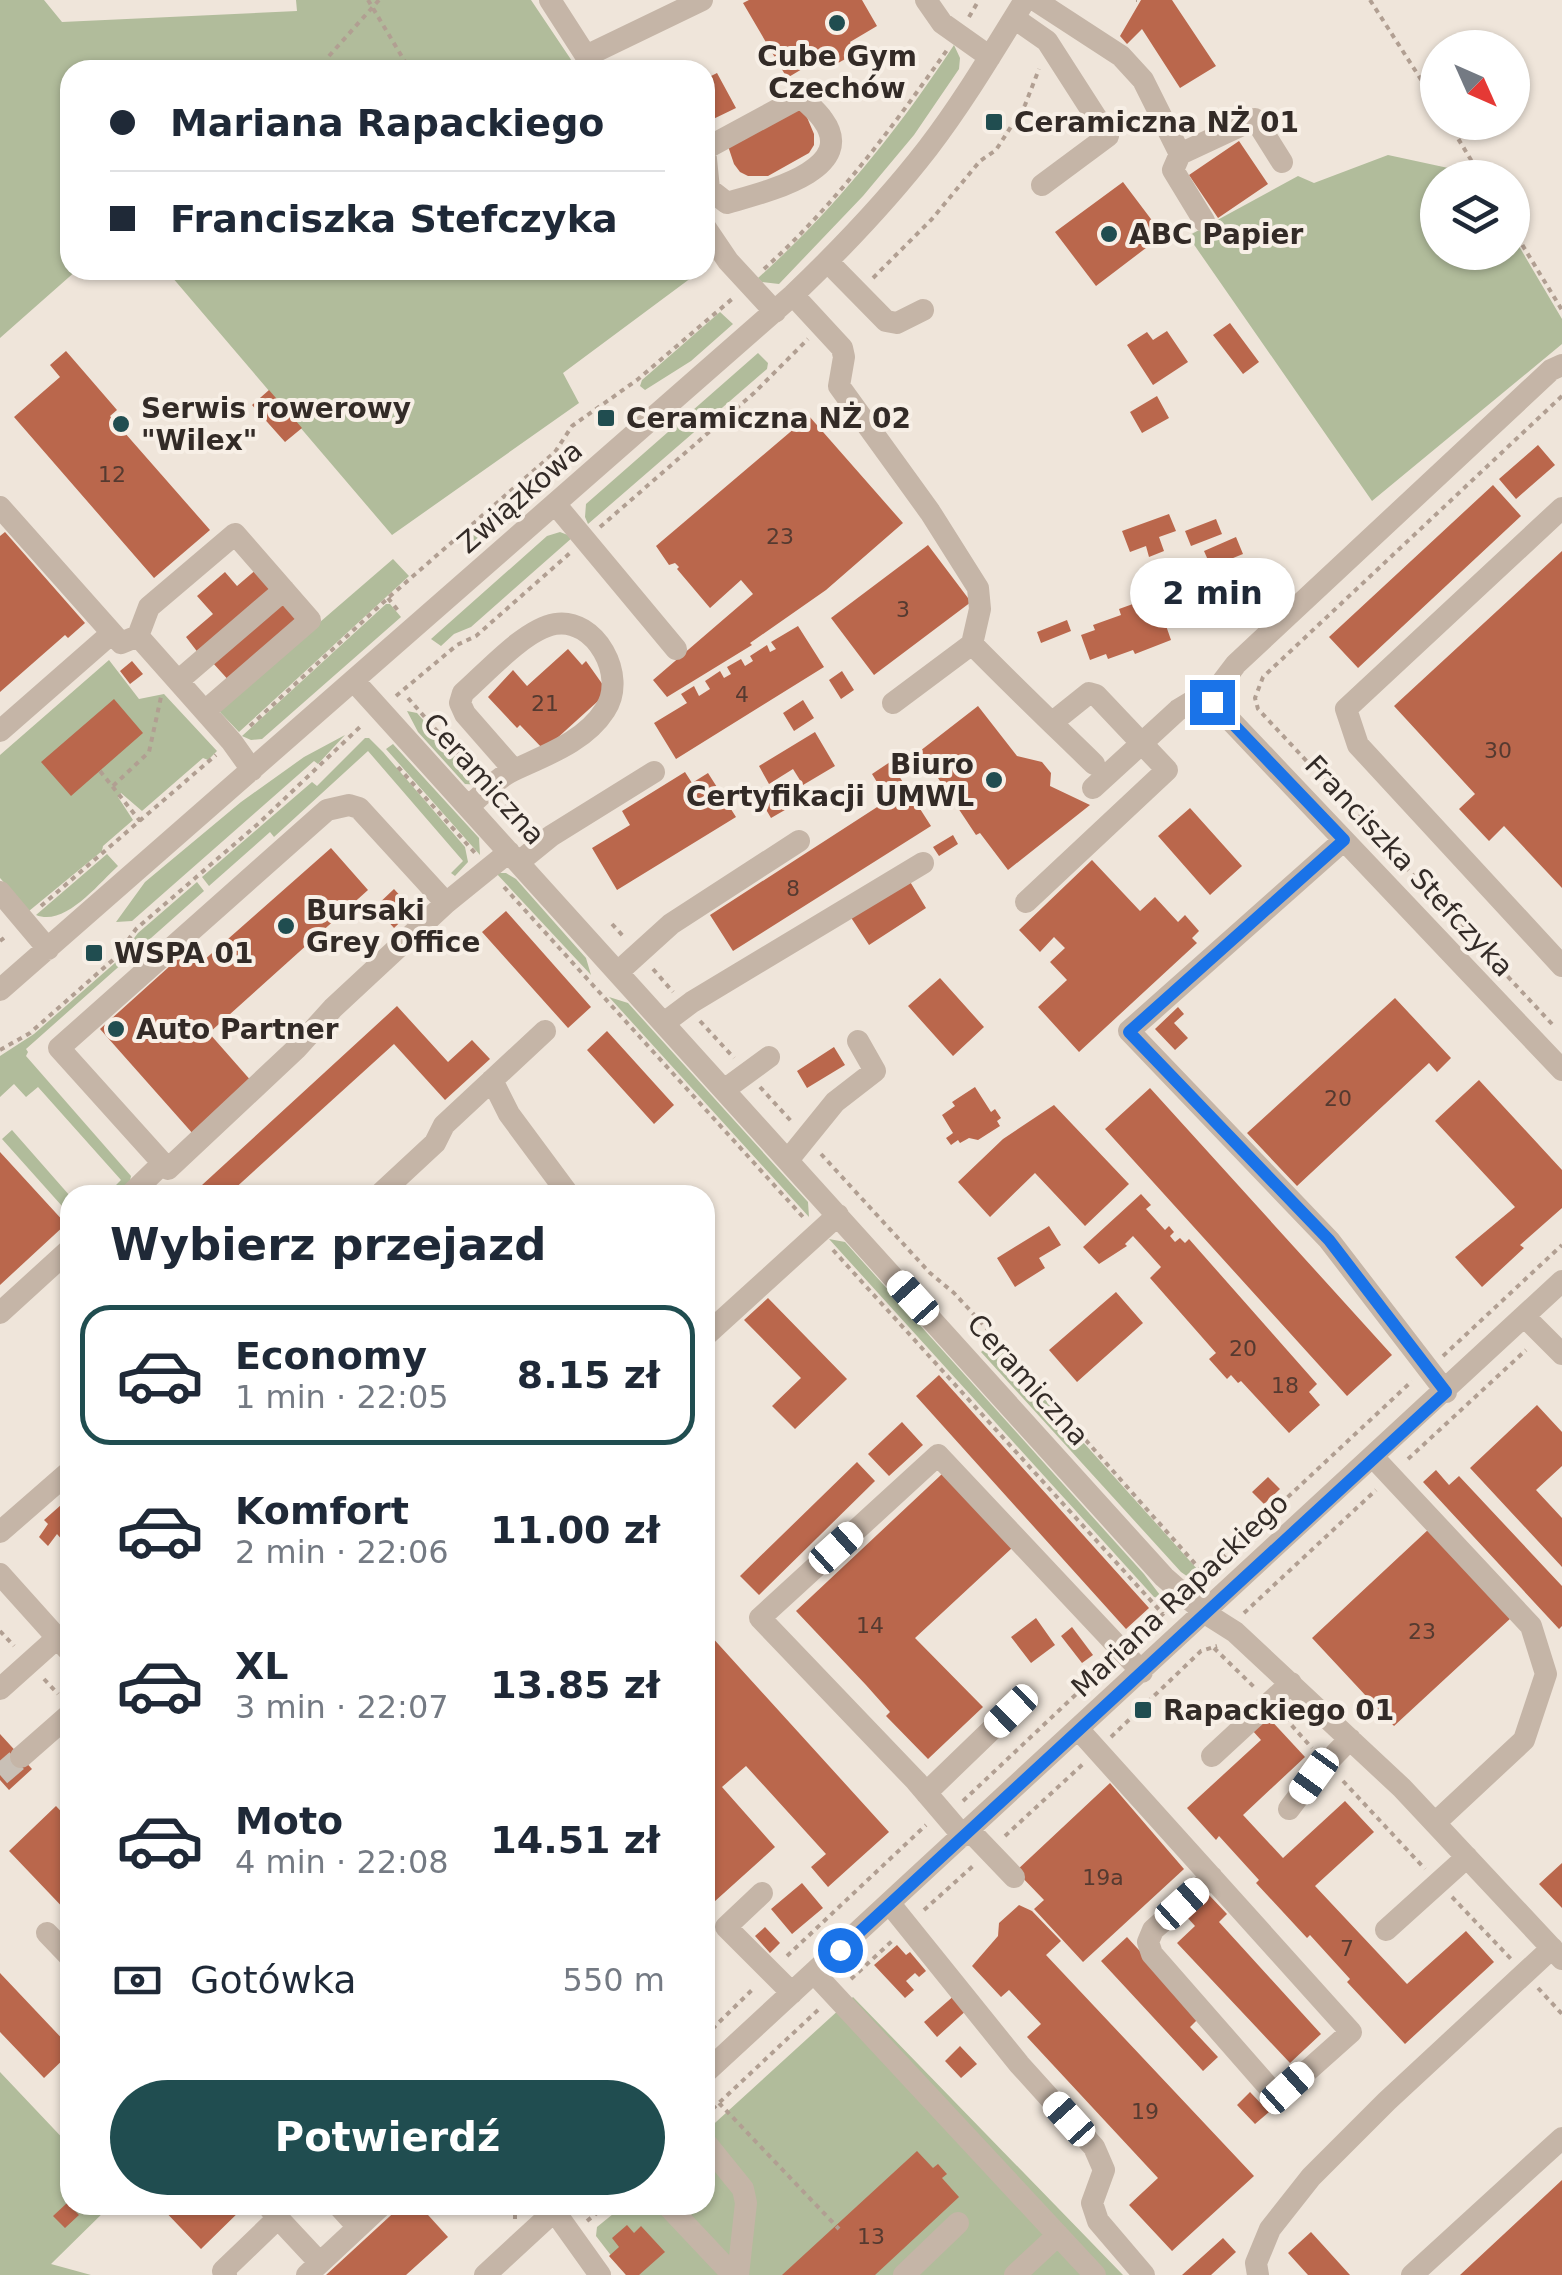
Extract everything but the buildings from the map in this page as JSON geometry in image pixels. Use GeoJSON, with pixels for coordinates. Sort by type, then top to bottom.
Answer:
{"type":"FeatureCollection","features":[{"type":"Feature","properties":{"kind":"street"},"geometry":{"type":"LineString","coordinates":[[550,0],[589,60]]}},
{"type":"Feature","properties":{"kind":"street"},"geometry":{"type":"LineString","coordinates":[[596,60],[702,0]]}},
{"type":"Feature","properties":{"kind":"street"},"geometry":{"type":"LineString","coordinates":[[926,0],[942,23],[990,57]]}},
{"type":"Feature","properties":{"kind":"street"},"geometry":{"type":"LineString","coordinates":[[1034,0],[1121,56],[1143,80],[1180,154]]}},
{"type":"Feature","properties":{"kind":"street"},"geometry":{"type":"LineString","coordinates":[[1020,9],[1047,41],[1108,136],[1042,184]]}},
{"type":"Feature","properties":{"kind":"street","name":"Związkowa"},"geometry":{"type":"LineString","coordinates":[[0,990],[828,262],[928,147],[1020,9]]}},
{"type":"Feature","properties":{"kind":"street"},"geometry":{"type":"LineString","coordinates":[[715,143],[801,96],[826,122],[832,142],[828,156],[817,169],[770,191],[727,202],[715,195]]}},
{"type":"Feature","properties":{"kind":"street"},"geometry":{"type":"LineString","coordinates":[[1204,221],[1173,170],[1180,154],[1255,119],[1282,162]]}},
{"type":"Feature","properties":{"kind":"street"},"geometry":{"type":"LineString","coordinates":[[715,240],[775,312]]}},
{"type":"Feature","properties":{"kind":"street"},"geometry":{"type":"LineString","coordinates":[[828,262],[886,321],[897,323],[924,310]]}},
{"type":"Feature","properties":{"kind":"street"},"geometry":{"type":"LineString","coordinates":[[793,295],[842,348],[838,386],[930,512],[978,588],[980,609],[972,644],[893,703]]}},
{"type":"Feature","properties":{"kind":"street"},"geometry":{"type":"LineString","coordinates":[[972,644],[1054,721],[1094,776],[1142,743],[1178,710],[1193,701],[1212,702],[1236,664],[1537,382],[1562,365]]}},
{"type":"Feature","properties":{"kind":"street"},"geometry":{"type":"LineString","coordinates":[[556,505],[676,649]]}},
{"type":"Feature","properties":{"kind":"street"},"geometry":{"type":"LineString","coordinates":[[0,506],[121,642],[138,636],[150,607],[236,534],[310,620],[204,712]]}},
{"type":"Feature","properties":{"kind":"street"},"geometry":{"type":"LineString","coordinates":[[1562,508],[1346,708],[1358,744],[1562,966]]}},
{"type":"Feature","properties":{"kind":"street"},"geometry":{"type":"LineString","coordinates":[[173,676],[284,590]]}},
{"type":"Feature","properties":{"kind":"street"},"geometry":{"type":"LineString","coordinates":[[468,806],[514,770],[528,767],[574,740],[603,715],[615,695],[614,674],[605,652],[572,624],[555,624],[534,633],[464,692],[460,703],[465,714],[514,770]]}},
{"type":"Feature","properties":{"kind":"street"},"geometry":{"type":"LineString","coordinates":[[0,730],[112,634]]}},
{"type":"Feature","properties":{"kind":"street"},"geometry":{"type":"LineString","coordinates":[[138,636],[252,770]]}},
{"type":"Feature","properties":{"kind":"street","name":"Ceramiczna"},"geometry":{"type":"LineString","coordinates":[[354,681],[1164,1576],[1205,1613],[1235,1632],[1350,1739],[1557,1954]]}},
{"type":"Feature","properties":{"kind":"street"},"geometry":{"type":"LineString","coordinates":[[1026,902],[1167,770],[1096,695],[1089,694],[1054,721]]}},
{"type":"Feature","properties":{"kind":"street","name":"Franciszka Stefczyka"},"geometry":{"type":"LineString","coordinates":[[1212,702],[1562,1070]]}},
{"type":"Feature","properties":{"kind":"street"},"geometry":{"type":"LineString","coordinates":[[446,903],[360,808],[349,805],[327,810],[59,1048],[168,1170],[446,903],[488,869],[551,836],[654,772]]}},
{"type":"Feature","properties":{"kind":"street"},"geometry":{"type":"LineString","coordinates":[[1344,840],[1129,1032],[1329,1240],[1446,1392]]}},
{"type":"Feature","properties":{"kind":"street"},"geometry":{"type":"LineString","coordinates":[[618,972],[671,924],[800,841]]}},
{"type":"Feature","properties":{"kind":"street"},"geometry":{"type":"LineString","coordinates":[[664,1023],[692,1002],[923,864]]}},
{"type":"Feature","properties":{"kind":"street"},"geometry":{"type":"LineString","coordinates":[[0,892],[48,949]]}},
{"type":"Feature","properties":{"kind":"street"},"geometry":{"type":"LineString","coordinates":[[390,1185],[436,1143],[444,1125],[544,1030]]}},
{"type":"Feature","properties":{"kind":"street"},"geometry":{"type":"LineString","coordinates":[[788,1160],[836,1102],[876,1071],[858,1041]]}},
{"type":"Feature","properties":{"kind":"street"},"geometry":{"type":"LineString","coordinates":[[724,1090],[769,1057]]}},
{"type":"Feature","properties":{"kind":"street"},"geometry":{"type":"LineString","coordinates":[[492,1080],[509,1114],[562,1185]]}},
{"type":"Feature","properties":{"kind":"street"},"geometry":{"type":"LineString","coordinates":[[140,1185],[162,1164]]}},
{"type":"Feature","properties":{"kind":"street"},"geometry":{"type":"LineString","coordinates":[[715,1327],[838,1215]]}},
{"type":"Feature","properties":{"kind":"street"},"geometry":{"type":"LineString","coordinates":[[0,1313],[60,1258]]}},
{"type":"Feature","properties":{"kind":"street","name":"Mariana Rapackiego"},"geometry":{"type":"LineString","coordinates":[[715,2064],[1562,1282]]}},
{"type":"Feature","properties":{"kind":"street"},"geometry":{"type":"LineString","coordinates":[[1525,1317],[1562,1354]]}},
{"type":"Feature","properties":{"kind":"street"},"geometry":{"type":"LineString","coordinates":[[1014,1877],[926,1793],[760,1618],[938,1455],[1142,1672]]}},
{"type":"Feature","properties":{"kind":"street"},"geometry":{"type":"LineString","coordinates":[[1374,1458],[1531,1626],[1546,1674],[1524,1740],[1435,1823]]}},
{"type":"Feature","properties":{"kind":"street"},"geometry":{"type":"LineString","coordinates":[[0,1532],[60,1479]]}},
{"type":"Feature","properties":{"kind":"street"},"geometry":{"type":"LineString","coordinates":[[0,1574],[60,1641]]}},
{"type":"Feature","properties":{"kind":"street"},"geometry":{"type":"LineString","coordinates":[[0,1689],[60,1648]]}},
{"type":"Feature","properties":{"kind":"street"},"geometry":{"type":"LineString","coordinates":[[1212,1756],[1290,1683]]}},
{"type":"Feature","properties":{"kind":"street"},"geometry":{"type":"LineString","coordinates":[[926,1793],[1011,1711]]}},
{"type":"Feature","properties":{"kind":"street"},"geometry":{"type":"LineString","coordinates":[[21,1757],[60,1723]]}},
{"type":"Feature","properties":{"kind":"street"},"geometry":{"type":"LineString","coordinates":[[1078,1730],[1212,1877],[1350,2032],[1287,2088],[1272,2091],[1152,1954],[1148,1942],[1153,1930],[1212,1877]]}},
{"type":"Feature","properties":{"kind":"street"},"geometry":{"type":"LineString","coordinates":[[1289,1809],[1350,1739]]}},
{"type":"Feature","properties":{"kind":"street"},"geometry":{"type":"LineString","coordinates":[[1386,1930],[1467,1857]]}},
{"type":"Feature","properties":{"kind":"street"},"geometry":{"type":"LineString","coordinates":[[762,1893],[726,1927],[792,1993]]}},
{"type":"Feature","properties":{"kind":"street"},"geometry":{"type":"LineString","coordinates":[[890,1904],[1019,2064],[1094,2146],[1104,2170],[1092,2203],[1098,2221],[1144,2275]]}},
{"type":"Feature","properties":{"kind":"street"},"geometry":{"type":"LineString","coordinates":[[47,1933],[60,1947]]}},
{"type":"Feature","properties":{"kind":"street"},"geometry":{"type":"LineString","coordinates":[[1258,2275],[1256,2262],[1270,2228],[1311,2178],[1524,1973],[1557,1954]]}},
{"type":"Feature","properties":{"kind":"street"},"geometry":{"type":"LineString","coordinates":[[814,1973],[1095,2275]]}},
{"type":"Feature","properties":{"kind":"street"},"geometry":{"type":"LineString","coordinates":[[1412,2275],[1562,2138]]}},
{"type":"Feature","properties":{"kind":"street"},"geometry":{"type":"LineString","coordinates":[[715,2154],[743,2189],[746,2203],[736,2275]]}},
{"type":"Feature","properties":{"kind":"street"},"geometry":{"type":"LineString","coordinates":[[226,2275],[223,2272],[269,2215]]}},
{"type":"Feature","properties":{"kind":"street"},"geometry":{"type":"LineString","coordinates":[[275,2215],[314,2269],[371,2215]]}},
{"type":"Feature","properties":{"kind":"street"},"geometry":{"type":"LineString","coordinates":[[347,2215],[358,2227]]}},
{"type":"Feature","properties":{"kind":"street"},"geometry":{"type":"LineString","coordinates":[[486,2275],[547,2215]]}},
{"type":"Feature","properties":{"kind":"street"},"geometry":{"type":"LineString","coordinates":[[560,2215],[600,2275]]}},
{"type":"Feature","properties":{"kind":"street"},"geometry":{"type":"LineString","coordinates":[[678,2215],[736,2275]]}},
{"type":"Feature","properties":{"kind":"street"},"geometry":{"type":"LineString","coordinates":[[904,2275],[958,2224]]}},
{"type":"Feature","properties":{"kind":"street"},"geometry":{"type":"LineString","coordinates":[[1014,2275],[1058,2235]]}},
{"type":"Feature","properties":{"kind":"path"},"geometry":{"type":"LineString","coordinates":[[368,0],[404,60]]}},
{"type":"Feature","properties":{"kind":"path"},"geometry":{"type":"LineString","coordinates":[[329,56],[378,0]]}},
{"type":"Feature","properties":{"kind":"path"},"geometry":{"type":"LineString","coordinates":[[1370,0],[1420,78]]}},
{"type":"Feature","properties":{"kind":"path"},"geometry":{"type":"LineString","coordinates":[[0,942],[232,742],[555,452],[572,426],[637,380],[791,244],[868,158],[958,34]]}},
{"type":"Feature","properties":{"kind":"path"},"geometry":{"type":"LineString","coordinates":[[1530,258],[1562,310]]}},
{"type":"Feature","properties":{"kind":"path"},"geometry":{"type":"LineString","coordinates":[[1562,396],[1263,678],[1255,698],[1258,709],[1562,1035]]}},
{"type":"Feature","properties":{"kind":"path"},"geometry":{"type":"LineString","coordinates":[[388,598],[400,613]]}},
{"type":"Feature","properties":{"kind":"path"},"geometry":{"type":"LineString","coordinates":[[113,786],[149,752],[173,676]]}},
{"type":"Feature","properties":{"kind":"path"},"geometry":{"type":"LineString","coordinates":[[395,763],[1163,1614]]}},
{"type":"Feature","properties":{"kind":"path"},"geometry":{"type":"LineString","coordinates":[[100,770],[140,820]]}},
{"type":"Feature","properties":{"kind":"path"},"geometry":{"type":"LineString","coordinates":[[747,1073],[930,1274],[954,1293],[991,1333],[1205,1575]]}},
{"type":"Feature","properties":{"kind":"path"},"geometry":{"type":"LineString","coordinates":[[715,2107],[1201,1651],[1235,1632],[1250,1606],[1543,1334]]}},
{"type":"Feature","properties":{"kind":"path"},"geometry":{"type":"LineString","coordinates":[[1214,1647],[1562,2014]]}},
{"type":"Feature","properties":{"kind":"path"},"geometry":{"type":"LineString","coordinates":[[719,2103],[839,2229]]}},
{"type":"Feature","properties":{"kind":"green space"},"geometry":{"type":"Polygon","coordinates":[[[0,0],[44,0],[62,22],[297,11],[296,0],[531,0],[571,60],[60,60],[60,280],[66,280],[0,338],[0,0]]]}},
{"type":"Feature","properties":{"kind":"green space"},"geometry":{"type":"Polygon","coordinates":[[[954,45],[960,58],[959,69],[914,135],[863,196],[779,284],[762,282],[758,278],[864,168],[954,45]]]}},
{"type":"Feature","properties":{"kind":"green space"},"geometry":{"type":"Polygon","coordinates":[[[1388,155],[1420,162],[1420,270],[1530,270],[1530,265],[1562,319],[1562,344],[1372,501],[1188,236],[1298,176],[1314,183],[1388,155]]]}},
{"type":"Feature","properties":{"kind":"green space"},"geometry":{"type":"Polygon","coordinates":[[[175,280],[688,280],[563,373],[579,403],[392,535],[175,280]]]}},
{"type":"Feature","properties":{"kind":"green space"},"geometry":{"type":"Polygon","coordinates":[[[720,312],[733,324],[691,361],[645,390],[640,386],[642,380],[720,312]]]}},
{"type":"Feature","properties":{"kind":"green space"},"geometry":{"type":"Polygon","coordinates":[[[758,353],[768,363],[767,369],[588,524],[586,504],[758,353]]]}},
{"type":"Feature","properties":{"kind":"green space"},"geometry":{"type":"Polygon","coordinates":[[[549,461],[558,461],[562,466],[516,514],[505,515],[473,544],[463,536],[549,461]]]}},
{"type":"Feature","properties":{"kind":"green space"},"geometry":{"type":"Polygon","coordinates":[[[560,532],[573,537],[471,627],[454,634],[441,646],[431,639],[547,536],[560,532]]]}},
{"type":"Feature","properties":{"kind":"green space"},"geometry":{"type":"Polygon","coordinates":[[[393,559],[409,576],[239,732],[218,710],[393,559]]]}},
{"type":"Feature","properties":{"kind":"green space"},"geometry":{"type":"Polygon","coordinates":[[[386,604],[401,617],[262,739],[242,736],[386,604]]]}},
{"type":"Feature","properties":{"kind":"green space"},"geometry":{"type":"Polygon","coordinates":[[[109,660],[139,699],[164,694],[217,751],[208,760],[203,758],[142,811],[121,793],[118,797],[133,820],[29,911],[0,878],[0,755],[109,660]]]}},
{"type":"Feature","properties":{"kind":"green space"},"geometry":{"type":"Polygon","coordinates":[[[407,711],[417,713],[481,785],[465,784],[418,732],[407,711]]]}},
{"type":"Feature","properties":{"kind":"green space"},"geometry":{"type":"Polygon","coordinates":[[[345,735],[318,764],[314,761],[132,921],[116,922],[145,882],[241,802],[304,757],[345,735]]]}},
{"type":"Feature","properties":{"kind":"green space"},"geometry":{"type":"Polygon","coordinates":[[[365,738],[383,752],[465,847],[468,862],[455,876],[451,873],[463,861],[368,751],[274,837],[270,832],[209,886],[202,877],[312,782],[317,786],[365,738]]]}},
{"type":"Feature","properties":{"kind":"green space"},"geometry":{"type":"Polygon","coordinates":[[[393,744],[479,838],[480,855],[386,749],[393,744]]]}},
{"type":"Feature","properties":{"kind":"green space"},"geometry":{"type":"Polygon","coordinates":[[[107,854],[118,866],[80,902],[58,915],[36,915],[107,854]]]}},
{"type":"Feature","properties":{"kind":"green space"},"geometry":{"type":"Polygon","coordinates":[[[496,873],[516,879],[586,958],[591,975],[496,873]]]}},
{"type":"Feature","properties":{"kind":"green space"},"geometry":{"type":"Polygon","coordinates":[[[197,882],[204,891],[26,1049],[26,1056],[131,1176],[128,1185],[116,1185],[121,1180],[38,1087],[26,1097],[14,1084],[0,1097],[0,1056],[34,1034],[116,962],[138,933],[197,882]]]}},
{"type":"Feature","properties":{"kind":"green space"},"geometry":{"type":"Polygon","coordinates":[[[609,997],[628,1003],[808,1202],[809,1217],[609,997]]]}},
{"type":"Feature","properties":{"kind":"green space"},"geometry":{"type":"Polygon","coordinates":[[[12,1130],[60,1185],[60,1204],[2,1139],[12,1130]]]}},
{"type":"Feature","properties":{"kind":"green space"},"geometry":{"type":"Polygon","coordinates":[[[829,1239],[845,1242],[1163,1599],[1154,1597],[829,1239]]]}},
{"type":"Feature","properties":{"kind":"green space"},"geometry":{"type":"Polygon","coordinates":[[[993,1342],[1198,1570],[1197,1578],[1191,1579],[1181,1572],[981,1352],[993,1342]]]}},
{"type":"Feature","properties":{"kind":"green space"},"geometry":{"type":"Polygon","coordinates":[[[853,1997],[1123,2275],[626,2275],[596,2236],[597,2227],[612,2215],[715,2215],[715,2123],[853,1997]]]}},
{"type":"Feature","properties":{"kind":"green space"},"geometry":{"type":"Polygon","coordinates":[[[0,2072],[60,2135],[60,2215],[101,2215],[51,2264],[91,2275],[0,2275],[0,2072]]]}},
{"type":"Feature","properties":{"kind":"tunnel"},"geometry":{"type":"LineString","coordinates":[[0,1775],[21,1757]]}},
{"type":"Feature","properties":{"kind":"place","name":"Cube Gym Czechów"},"geometry":{"type":"Point","coordinates":[837,23]}},
{"type":"Feature","properties":{"kind":"place","name":"Ceramiczna NŻ 01"},"geometry":{"type":"Point","coordinates":[994,122]}},
{"type":"Feature","properties":{"kind":"place","name":"ABC Papier"},"geometry":{"type":"Point","coordinates":[1109,234]}},
{"type":"Feature","properties":{"kind":"place","name":"Ceramiczna NŻ 02"},"geometry":{"type":"Point","coordinates":[606,418]}},
{"type":"Feature","properties":{"kind":"place","name":"Serwis rowerowy \"Wilex\""},"geometry":{"type":"Point","coordinates":[121,424]}},
{"type":"Feature","properties":{"kind":"place","name":"Biuro Certyfikacji UMWL"},"geometry":{"type":"Point","coordinates":[994,780]}},
{"type":"Feature","properties":{"kind":"place","name":"Bursaki Grey Office"},"geometry":{"type":"Point","coordinates":[286,926]}},
{"type":"Feature","properties":{"kind":"place","name":"WSPA 01"},"geometry":{"type":"Point","coordinates":[94,953]}},
{"type":"Feature","properties":{"kind":"place","name":"Auto Partner"},"geometry":{"type":"Point","coordinates":[116,1029]}},
{"type":"Feature","properties":{"kind":"place","name":"Rapackiego 01"},"geometry":{"type":"Point","coordinates":[1143,1710]}},
{"type":"Feature","properties":{"kind":"route"},"geometry":{"type":"LineString","coordinates":[[840,1950],[1446,1392],[1329,1240],[1129,1032],[1344,840],[1212,702]]}}]}
